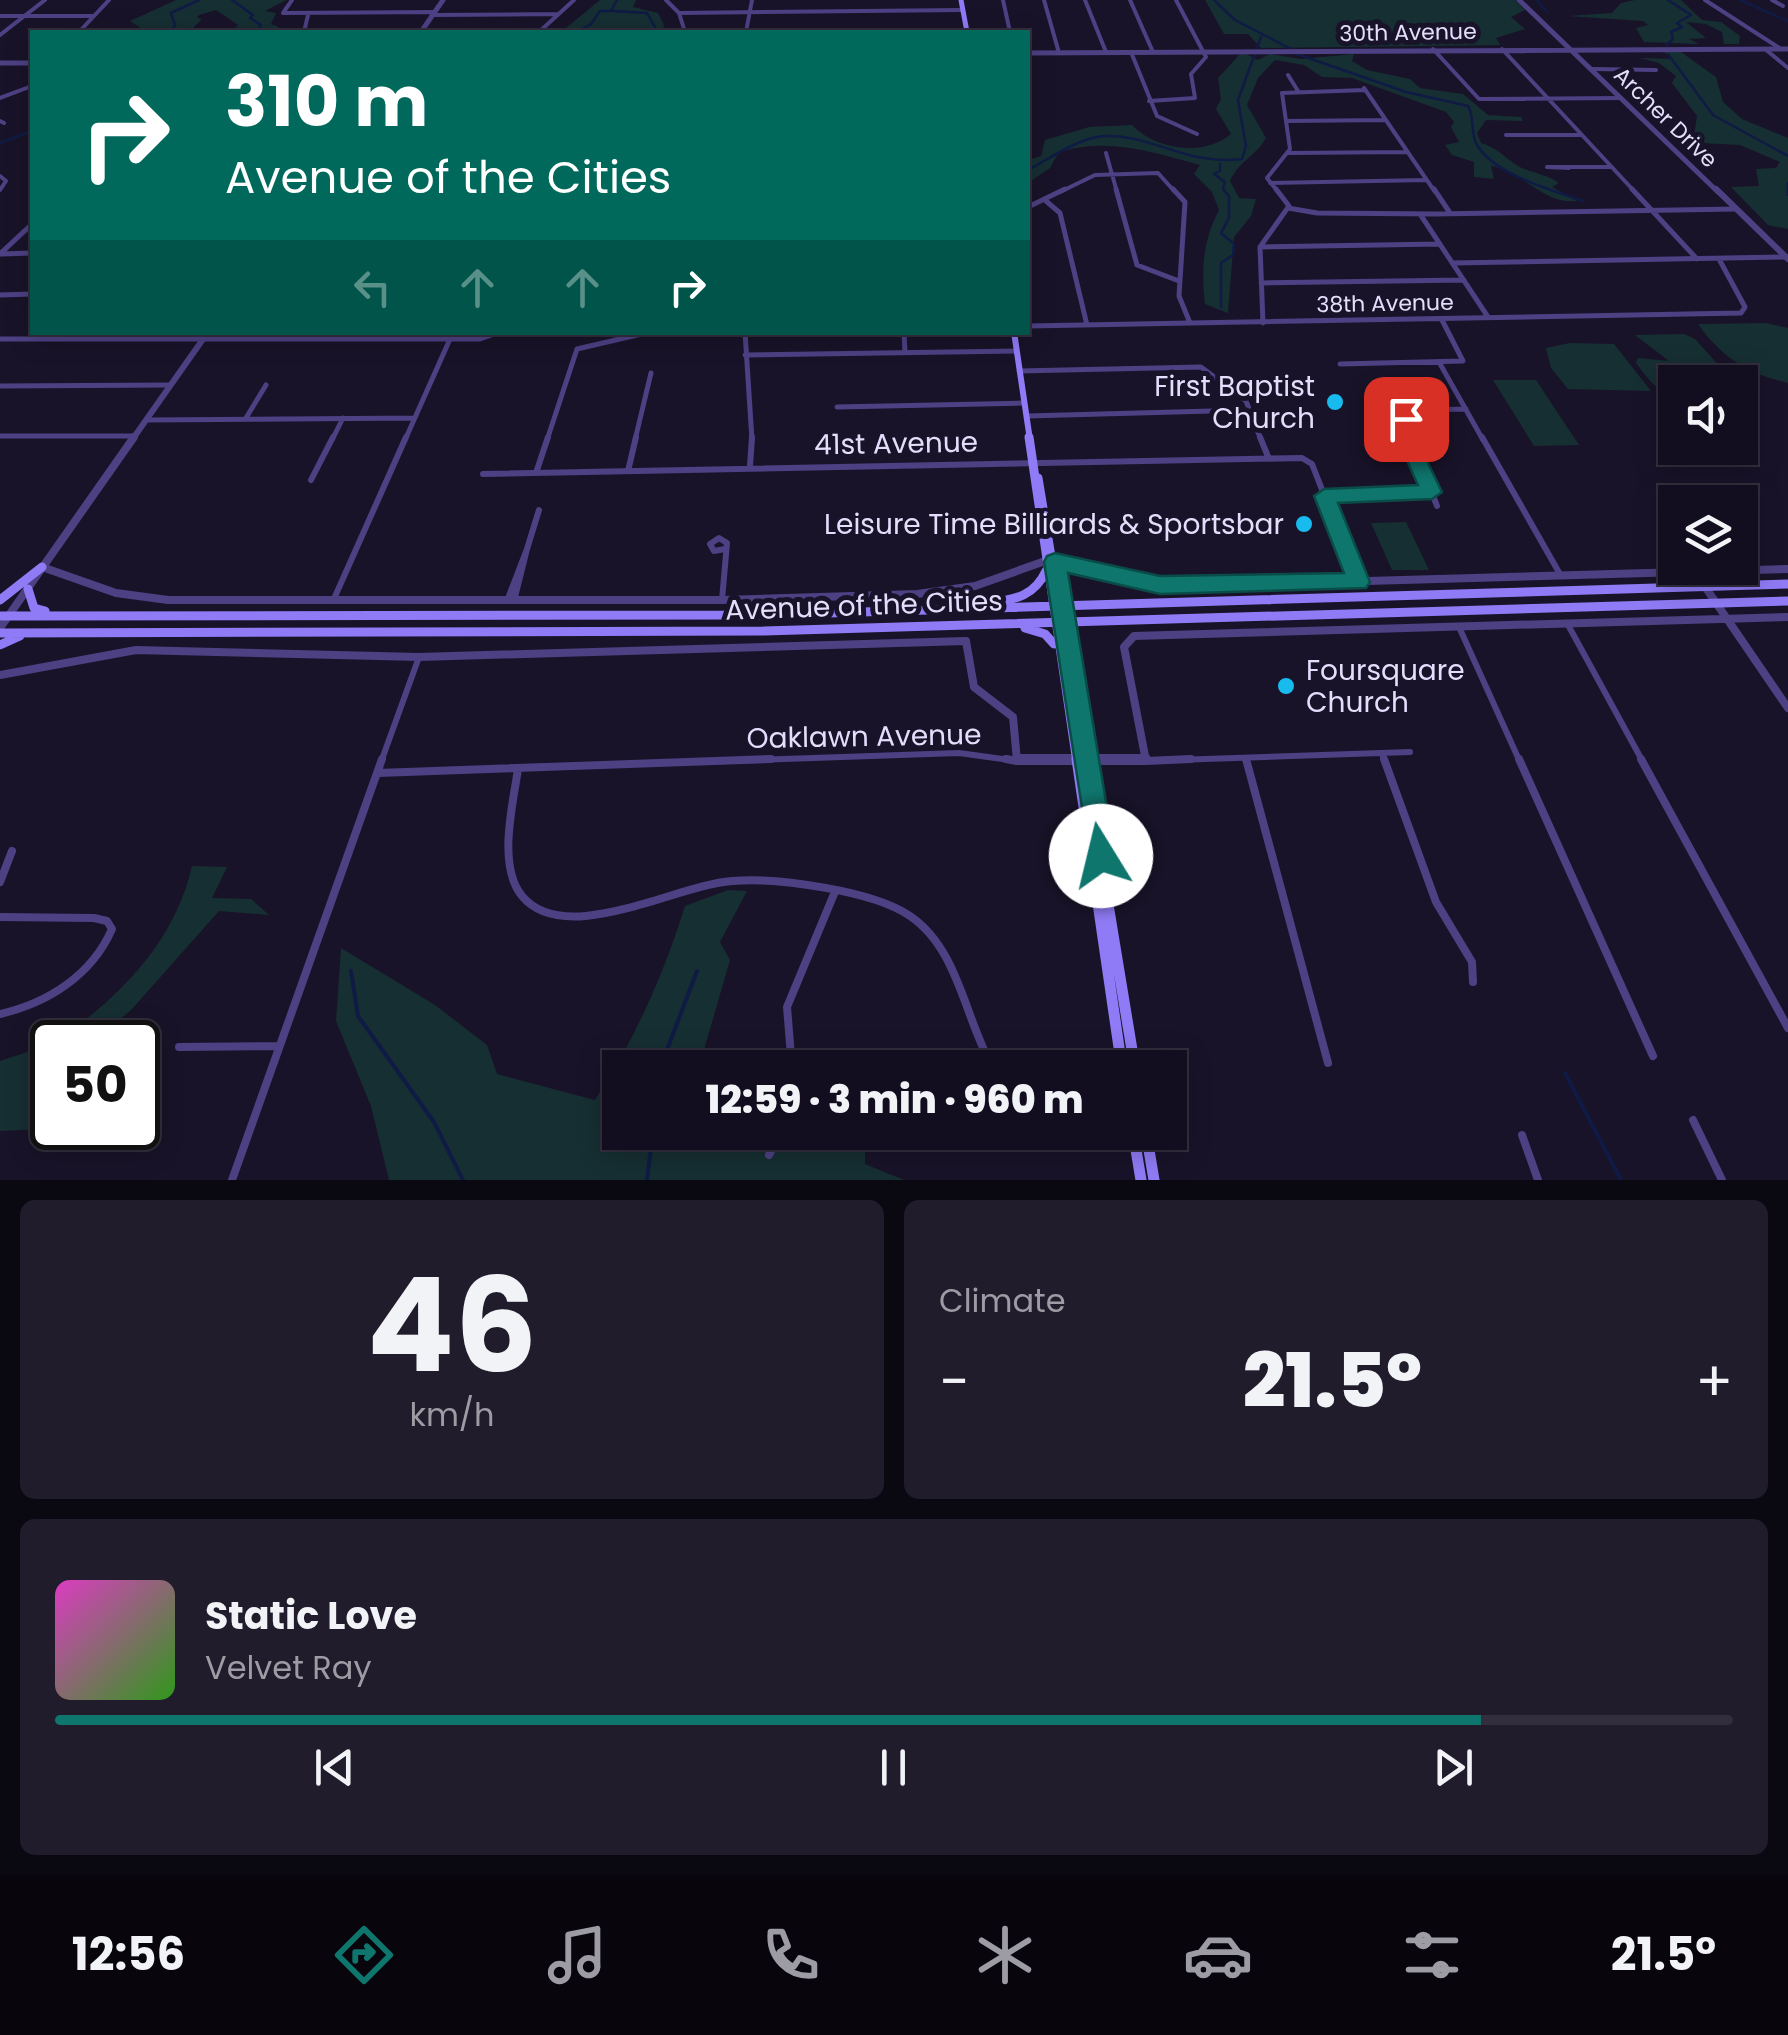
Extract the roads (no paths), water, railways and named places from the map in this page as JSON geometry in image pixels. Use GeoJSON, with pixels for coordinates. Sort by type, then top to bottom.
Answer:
{"type":"FeatureCollection","features":[{"type":"Feature","properties":{"kind":"main road"},"geometry":{"type":"LineString","coordinates":[[962,0],[966,30]]}},
{"type":"Feature","properties":{"kind":"main road"},"geometry":{"type":"LineString","coordinates":[[1014,335],[1056,606],[1058,652],[1132,1050]]}},
{"type":"Feature","properties":{"kind":"main road"},"geometry":{"type":"LineString","coordinates":[[1049,564],[1067,596],[1084,601],[1199,602]]}},
{"type":"Feature","properties":{"kind":"main road"},"geometry":{"type":"LineString","coordinates":[[864,612],[1018,599],[1040,586],[1049,564]]}},
{"type":"Feature","properties":{"kind":"main road"},"geometry":{"type":"LineString","coordinates":[[0,600],[42,568]]}},
{"type":"Feature","properties":{"kind":"main road"},"geometry":{"type":"LineString","coordinates":[[1056,606],[1058,582]]}},
{"type":"Feature","properties":{"kind":"main road","name":"Avenue of the Cities"},"geometry":{"type":"LineString","coordinates":[[4,616],[616,617],[1788,584]]}},
{"type":"Feature","properties":{"kind":"main road"},"geometry":{"type":"LineString","coordinates":[[28,588],[32,606],[40,611],[188,616]]}},
{"type":"Feature","properties":{"kind":"main road","name":"Avenue of the Cities"},"geometry":{"type":"LineString","coordinates":[[0,630],[606,634],[1788,601]]}},
{"type":"Feature","properties":{"kind":"main road"},"geometry":{"type":"LineString","coordinates":[[1106,621],[1072,634],[1071,668],[1080,763],[1120,1050]]}},
{"type":"Feature","properties":{"kind":"main road"},"geometry":{"type":"LineString","coordinates":[[1058,623],[1071,668]]}},
{"type":"Feature","properties":{"kind":"main road"},"geometry":{"type":"LineString","coordinates":[[922,627],[1031,628],[1049,637],[1058,652]]}},
{"type":"Feature","properties":{"kind":"main road"},"geometry":{"type":"LineString","coordinates":[[0,645],[38,633]]}},
{"type":"Feature","properties":{"kind":"main road"},"geometry":{"type":"LineString","coordinates":[[1136,1150],[1140,1180]]}},
{"type":"Feature","properties":{"kind":"main road"},"geometry":{"type":"LineString","coordinates":[[1149,1150],[1154,1180]]}},
{"type":"Feature","properties":{"kind":"street"},"geometry":{"type":"LineString","coordinates":[[0,35],[46,0]]}},
{"type":"Feature","properties":{"kind":"street"},"geometry":{"type":"LineString","coordinates":[[81,30],[109,0]]}},
{"type":"Feature","properties":{"kind":"street"},"geometry":{"type":"LineString","coordinates":[[292,0],[283,13],[558,14]]}},
{"type":"Feature","properties":{"kind":"street"},"geometry":{"type":"LineString","coordinates":[[422,30],[442,0]]}},
{"type":"Feature","properties":{"kind":"street"},"geometry":{"type":"LineString","coordinates":[[541,30],[574,0]]}},
{"type":"Feature","properties":{"kind":"street"},"geometry":{"type":"LineString","coordinates":[[666,0],[679,13],[684,30]]}},
{"type":"Feature","properties":{"kind":"street"},"geometry":{"type":"LineString","coordinates":[[746,30],[752,0]]}},
{"type":"Feature","properties":{"kind":"street"},"geometry":{"type":"LineString","coordinates":[[836,0],[836,11]]}},
{"type":"Feature","properties":{"kind":"street"},"geometry":{"type":"LineString","coordinates":[[880,0],[881,10]]}},
{"type":"Feature","properties":{"kind":"street"},"geometry":{"type":"LineString","coordinates":[[1003,0],[1010,30]]}},
{"type":"Feature","properties":{"kind":"street"},"geometry":{"type":"LineString","coordinates":[[1044,0],[1059,53]]}},
{"type":"Feature","properties":{"kind":"street"},"geometry":{"type":"LineString","coordinates":[[1086,0],[1106,52]]}},
{"type":"Feature","properties":{"kind":"street"},"geometry":{"type":"LineString","coordinates":[[1130,0],[1153,52]]}},
{"type":"Feature","properties":{"kind":"street"},"geometry":{"type":"LineString","coordinates":[[1149,101],[1195,99],[1191,74],[1204,62],[1202,51],[1176,0]]}},
{"type":"Feature","properties":{"kind":"street","name":"Archer Drive"},"geometry":{"type":"LineString","coordinates":[[1519,0],[1787,258]]}},
{"type":"Feature","properties":{"kind":"street"},"geometry":{"type":"LineString","coordinates":[[1706,0],[1785,49]]}},
{"type":"Feature","properties":{"kind":"street"},"geometry":{"type":"LineString","coordinates":[[1772,0],[1783,6]]}},
{"type":"Feature","properties":{"kind":"street"},"geometry":{"type":"LineString","coordinates":[[679,13],[963,10]]}},
{"type":"Feature","properties":{"kind":"street"},"geometry":{"type":"LineString","coordinates":[[305,30],[309,14]]}},
{"type":"Feature","properties":{"kind":"street"},"geometry":{"type":"LineString","coordinates":[[0,16],[94,16]]}},
{"type":"Feature","properties":{"kind":"street"},"geometry":{"type":"LineString","coordinates":[[1501,48],[1697,259]]}},
{"type":"Feature","properties":{"kind":"street"},"geometry":{"type":"LineString","coordinates":[[1766,49],[1788,68]]}},
{"type":"Feature","properties":{"kind":"street","name":"30th Avenue"},"geometry":{"type":"LineString","coordinates":[[1030,53],[1785,49]]}},
{"type":"Feature","properties":{"kind":"street"},"geometry":{"type":"LineString","coordinates":[[1433,50],[1477,98],[1621,98]]}},
{"type":"Feature","properties":{"kind":"street"},"geometry":{"type":"LineString","coordinates":[[1131,52],[1160,124],[1196,134]]}},
{"type":"Feature","properties":{"kind":"street"},"geometry":{"type":"LineString","coordinates":[[0,64],[30,63]]}},
{"type":"Feature","properties":{"kind":"street"},"geometry":{"type":"LineString","coordinates":[[1592,69],[1656,70]]}},
{"type":"Feature","properties":{"kind":"street"},"geometry":{"type":"LineString","coordinates":[[1288,76],[1298,91]]}},
{"type":"Feature","properties":{"kind":"street"},"geometry":{"type":"LineString","coordinates":[[0,98],[30,87]]}},
{"type":"Feature","properties":{"kind":"street"},"geometry":{"type":"LineString","coordinates":[[1289,153],[1283,91],[1364,89],[1450,214]]}},
{"type":"Feature","properties":{"kind":"street"},"geometry":{"type":"LineString","coordinates":[[1286,121],[1385,120]]}},
{"type":"Feature","properties":{"kind":"street"},"geometry":{"type":"LineString","coordinates":[[1527,136],[1581,135]]}},
{"type":"Feature","properties":{"kind":"street"},"geometry":{"type":"LineString","coordinates":[[1263,323],[1260,246],[1288,208],[1286,198],[1268,183],[1267,174],[1289,153],[1408,152]]}},
{"type":"Feature","properties":{"kind":"street"},"geometry":{"type":"LineString","coordinates":[[1106,153],[1137,264],[1146,272],[1179,281]]}},
{"type":"Feature","properties":{"kind":"street"},"geometry":{"type":"LineString","coordinates":[[1569,168],[1611,167]]}},
{"type":"Feature","properties":{"kind":"street"},"geometry":{"type":"LineString","coordinates":[[1030,205],[1046,201],[1078,181],[1110,172],[1156,172],[1184,199],[1178,296],[1190,322]]}},
{"type":"Feature","properties":{"kind":"street"},"geometry":{"type":"LineString","coordinates":[[0,176],[6,181],[0,190]]}},
{"type":"Feature","properties":{"kind":"street"},"geometry":{"type":"LineString","coordinates":[[1268,183],[1426,180]]}},
{"type":"Feature","properties":{"kind":"street"},"geometry":{"type":"LineString","coordinates":[[1046,201],[1062,217],[1088,325]]}},
{"type":"Feature","properties":{"kind":"street"},"geometry":{"type":"LineString","coordinates":[[1288,208],[1317,213],[1450,214],[1736,209]]}},
{"type":"Feature","properties":{"kind":"street"},"geometry":{"type":"LineString","coordinates":[[1419,212],[1488,317]]}},
{"type":"Feature","properties":{"kind":"street"},"geometry":{"type":"LineString","coordinates":[[0,254],[30,226]]}},
{"type":"Feature","properties":{"kind":"street"},"geometry":{"type":"LineString","coordinates":[[1260,246],[1440,244]]}},
{"type":"Feature","properties":{"kind":"street"},"geometry":{"type":"LineString","coordinates":[[0,254],[30,254]]}},
{"type":"Feature","properties":{"kind":"street"},"geometry":{"type":"LineString","coordinates":[[1452,263],[1787,258]]}},
{"type":"Feature","properties":{"kind":"street","name":"38th Avenue"},"geometry":{"type":"LineString","coordinates":[[1030,326],[1744,311],[1719,259]]}},
{"type":"Feature","properties":{"kind":"street"},"geometry":{"type":"LineString","coordinates":[[1261,283],[1464,280]]}},
{"type":"Feature","properties":{"kind":"street"},"geometry":{"type":"LineString","coordinates":[[0,294],[30,294]]}},
{"type":"Feature","properties":{"kind":"street"},"geometry":{"type":"LineString","coordinates":[[1340,364],[1464,360],[1442,320]]}},
{"type":"Feature","properties":{"kind":"street"},"geometry":{"type":"LineString","coordinates":[[0,339],[206,335],[450,339],[488,335]]}},
{"type":"Feature","properties":{"kind":"street"},"geometry":{"type":"LineString","coordinates":[[0,630],[4,616],[28,588],[206,335]]}},
{"type":"Feature","properties":{"kind":"street"},"geometry":{"type":"LineString","coordinates":[[536,473],[577,350],[589,343],[633,335]]}},
{"type":"Feature","properties":{"kind":"street"},"geometry":{"type":"LineString","coordinates":[[745,335],[753,415],[750,466]]}},
{"type":"Feature","properties":{"kind":"street"},"geometry":{"type":"LineString","coordinates":[[904,335],[905,353]]}},
{"type":"Feature","properties":{"kind":"street"},"geometry":{"type":"LineString","coordinates":[[333,600],[450,339]]}},
{"type":"Feature","properties":{"kind":"street"},"geometry":{"type":"LineString","coordinates":[[745,355],[1017,351]]}},
{"type":"Feature","properties":{"kind":"street"},"geometry":{"type":"LineString","coordinates":[[1439,362],[1561,576]]}},
{"type":"Feature","properties":{"kind":"street"},"geometry":{"type":"LineString","coordinates":[[1020,371],[1198,367],[1244,398],[1269,459]]}},
{"type":"Feature","properties":{"kind":"street"},"geometry":{"type":"LineString","coordinates":[[628,470],[651,373]]}},
{"type":"Feature","properties":{"kind":"street"},"geometry":{"type":"LineString","coordinates":[[0,386],[170,385]]}},
{"type":"Feature","properties":{"kind":"street"},"geometry":{"type":"LineString","coordinates":[[246,419],[266,385]]}},
{"type":"Feature","properties":{"kind":"street"},"geometry":{"type":"LineString","coordinates":[[837,407],[1024,403]]}},
{"type":"Feature","properties":{"kind":"street"},"geometry":{"type":"LineString","coordinates":[[1437,506],[1406,436],[1406,419],[1420,410],[1466,409]]}},
{"type":"Feature","properties":{"kind":"street"},"geometry":{"type":"LineString","coordinates":[[1027,416],[1249,410]]}},
{"type":"Feature","properties":{"kind":"street"},"geometry":{"type":"LineString","coordinates":[[311,480],[343,418]]}},
{"type":"Feature","properties":{"kind":"street"},"geometry":{"type":"LineString","coordinates":[[146,420],[415,418]]}},
{"type":"Feature","properties":{"kind":"street"},"geometry":{"type":"LineString","coordinates":[[0,436],[134,436]]}},
{"type":"Feature","properties":{"kind":"street","name":"41st Avenue"},"geometry":{"type":"LineString","coordinates":[[483,474],[750,466],[1035,468],[1269,459],[1308,461],[1324,496]]}},
{"type":"Feature","properties":{"kind":"street"},"geometry":{"type":"LineString","coordinates":[[1358,582],[1324,496],[1432,492]]}},
{"type":"Feature","properties":{"kind":"street"},"geometry":{"type":"LineString","coordinates":[[511,601],[539,510]]}},
{"type":"Feature","properties":{"kind":"street"},"geometry":{"type":"LineString","coordinates":[[722,600],[725,549]]}},
{"type":"Feature","properties":{"kind":"street","name":"Avenue of the Cities"},"geometry":{"type":"LineString","coordinates":[[42,568],[140,598],[511,601],[722,600],[947,592],[1049,564],[1160,585],[1658,573]]}},
{"type":"Feature","properties":{"kind":"street","name":"Avenue of the Cities"},"geometry":{"type":"LineString","coordinates":[[1758,570],[1788,569]]}},
{"type":"Feature","properties":{"kind":"street"},"geometry":{"type":"LineString","coordinates":[[1705,587],[1788,708]]}},
{"type":"Feature","properties":{"kind":"street"},"geometry":{"type":"LineString","coordinates":[[1146,761],[1124,648],[1134,636],[1788,617]]}},
{"type":"Feature","properties":{"kind":"street"},"geometry":{"type":"LineString","coordinates":[[1566,623],[1788,1028]]}},
{"type":"Feature","properties":{"kind":"street"},"geometry":{"type":"LineString","coordinates":[[1458,626],[1653,1056]]}},
{"type":"Feature","properties":{"kind":"street","name":"Avenue of the Cities"},"geometry":{"type":"LineString","coordinates":[[0,674],[136,650],[419,657],[966,641],[974,687],[1013,717],[1017,761]]}},
{"type":"Feature","properties":{"kind":"street"},"geometry":{"type":"LineString","coordinates":[[232,1180],[419,657]]}},
{"type":"Feature","properties":{"kind":"street","name":"Oaklawn Avenue"},"geometry":{"type":"LineString","coordinates":[[378,773],[973,753],[1017,761],[1080,763],[1410,752]]}},
{"type":"Feature","properties":{"kind":"street"},"geometry":{"type":"LineString","coordinates":[[1382,754],[1436,902],[1472,962],[1473,982]]}},
{"type":"Feature","properties":{"kind":"street"},"geometry":{"type":"LineString","coordinates":[[1246,758],[1328,1063]]}},
{"type":"Feature","properties":{"kind":"street"},"geometry":{"type":"LineString","coordinates":[[518,769],[510,870],[518,891],[536,912],[582,919],[731,881],[834,894],[895,907],[935,935],[985,1050]]}},
{"type":"Feature","properties":{"kind":"street"},"geometry":{"type":"LineString","coordinates":[[0,882],[12,851]]}},
{"type":"Feature","properties":{"kind":"street"},"geometry":{"type":"LineString","coordinates":[[790,1050],[786,1007],[834,894]]}},
{"type":"Feature","properties":{"kind":"street"},"geometry":{"type":"LineString","coordinates":[[0,917],[102,920],[111,924],[110,936],[60,988],[31,1005],[0,1014]]}},
{"type":"Feature","properties":{"kind":"street"},"geometry":{"type":"LineString","coordinates":[[179,1046],[278,1046]]}},
{"type":"Feature","properties":{"kind":"street"},"geometry":{"type":"LineString","coordinates":[[1693,1120],[1722,1180]]}},
{"type":"Feature","properties":{"kind":"street"},"geometry":{"type":"LineString","coordinates":[[1522,1135],[1538,1180]]}},
{"type":"Feature","properties":{"kind":"street"},"geometry":{"type":"LineString","coordinates":[[768,1155],[771,1150]]}},
{"type":"Feature","properties":{"kind":"waterway"},"geometry":{"type":"LineString","coordinates":[[172,30],[175,25],[171,13],[199,0]]}},
{"type":"Feature","properties":{"kind":"waterway"},"geometry":{"type":"LineString","coordinates":[[232,0],[253,15],[250,18],[261,25],[259,30]]}},
{"type":"Feature","properties":{"kind":"waterway"},"geometry":{"type":"LineString","coordinates":[[580,30],[591,24],[600,11],[611,11],[617,0]]}},
{"type":"Feature","properties":{"kind":"waterway"},"geometry":{"type":"LineString","coordinates":[[1214,0],[1235,20],[1291,49]]}},
{"type":"Feature","properties":{"kind":"waterway"},"geometry":{"type":"LineString","coordinates":[[1537,0],[1547,12]]}},
{"type":"Feature","properties":{"kind":"waterway"},"geometry":{"type":"LineString","coordinates":[[1666,45],[1673,39],[1671,32],[1682,27],[1677,23],[1691,15],[1668,0]]}},
{"type":"Feature","properties":{"kind":"waterway"},"geometry":{"type":"LineString","coordinates":[[1740,0],[1788,21]]}},
{"type":"Feature","properties":{"kind":"waterway"},"geometry":{"type":"LineString","coordinates":[[613,11],[647,13],[656,29]]}},
{"type":"Feature","properties":{"kind":"waterway"},"geometry":{"type":"LineString","coordinates":[[1030,169],[1076,144],[1106,136],[1140,140],[1204,158],[1242,159],[1246,146],[1238,100],[1261,37]]}},
{"type":"Feature","properties":{"kind":"waterway"},"geometry":{"type":"LineString","coordinates":[[1297,54],[1406,92],[1468,106],[1475,140],[1485,156],[1525,180],[1583,201]]}},
{"type":"Feature","properties":{"kind":"waterway"},"geometry":{"type":"LineString","coordinates":[[1668,54],[1713,115],[1788,156]]}},
{"type":"Feature","properties":{"kind":"waterway"},"geometry":{"type":"LineString","coordinates":[[0,143],[30,132]]}},
{"type":"Feature","properties":{"kind":"waterway"},"geometry":{"type":"LineString","coordinates":[[1220,164],[1220,171],[1214,174],[1225,182],[1223,189],[1229,196],[1229,218],[1221,233],[1234,244],[1233,255],[1221,263],[1221,307]]}},
{"type":"Feature","properties":{"kind":"waterway"},"geometry":{"type":"LineString","coordinates":[[1788,183],[1788,195]]}},
{"type":"Feature","properties":{"kind":"waterway"},"geometry":{"type":"LineString","coordinates":[[351,971],[358,1016],[434,1122],[463,1180]]}},
{"type":"Feature","properties":{"kind":"waterway"},"geometry":{"type":"LineString","coordinates":[[667,1050],[697,971]]}},
{"type":"Feature","properties":{"kind":"waterway"},"geometry":{"type":"LineString","coordinates":[[1565,1073],[1621,1180]]}},
{"type":"Feature","properties":{"kind":"waterway"},"geometry":{"type":"LineString","coordinates":[[647,1180],[651,1150]]}},
{"type":"Feature","properties":{"kind":"place","name":"First Baptist Church"},"geometry":{"type":"Point","coordinates":[1335,402]}},
{"type":"Feature","properties":{"kind":"place","name":"Leisure Time Billiards & Sportsbar"},"geometry":{"type":"Point","coordinates":[1304,524]}},
{"type":"Feature","properties":{"kind":"place","name":"Foursquare Church"},"geometry":{"type":"Point","coordinates":[1286,686]}}]}
